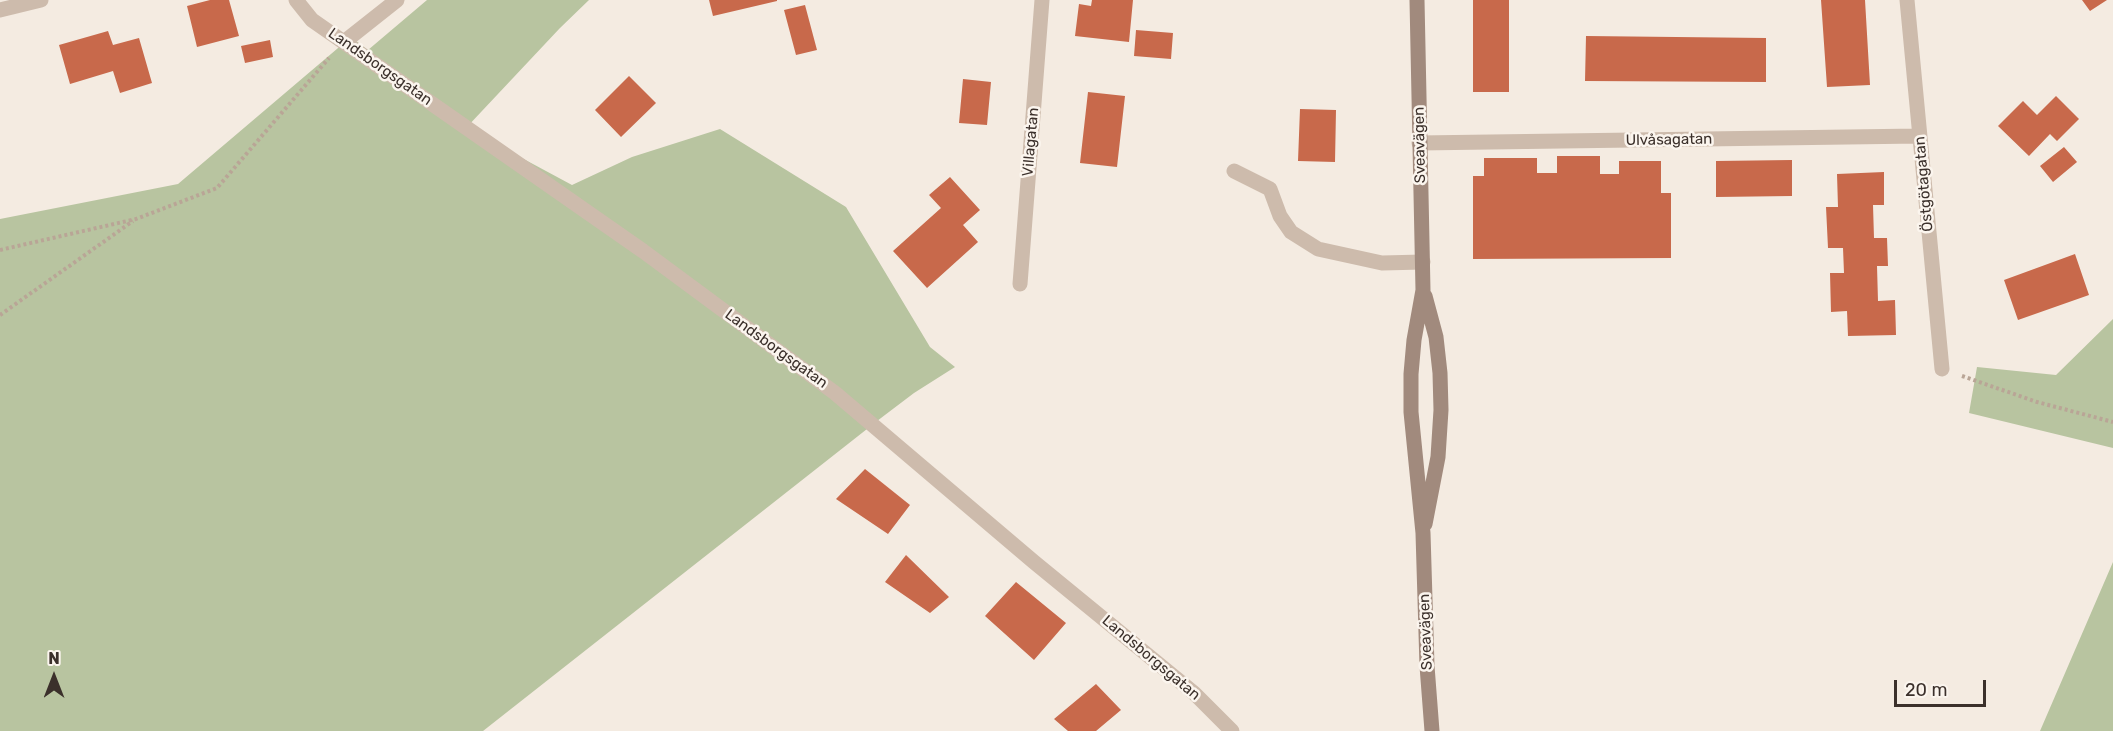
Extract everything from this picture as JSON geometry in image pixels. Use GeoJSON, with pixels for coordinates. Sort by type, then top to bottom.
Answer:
{"type":"FeatureCollection","features":[{"type":"Feature","properties":{"kind":"main road","name":"Sveavägen"},"geometry":{"type":"LineString","coordinates":[[1417,0],[1423,290],[1414,340],[1413,441],[1423,533],[1427,666],[1432,731]]}},
{"type":"Feature","properties":{"kind":"main road","name":"Sveavägen"},"geometry":{"type":"LineString","coordinates":[[1423,290],[1436,337],[1441,410],[1438,457],[1423,533]]}},
{"type":"Feature","properties":{"kind":"street"},"geometry":{"type":"LineString","coordinates":[[0,10],[41,0]]}},
{"type":"Feature","properties":{"kind":"street","name":"Landsborgsgatan"},"geometry":{"type":"LineString","coordinates":[[296,0],[312,20],[643,251],[835,393],[1034,562],[1194,693],[1232,731]]}},
{"type":"Feature","properties":{"kind":"street"},"geometry":{"type":"LineString","coordinates":[[344,42],[397,0]]}},
{"type":"Feature","properties":{"kind":"street","name":"Villagatan"},"geometry":{"type":"LineString","coordinates":[[1020,284],[1042,0]]}},
{"type":"Feature","properties":{"kind":"street","name":"Östgötagatan"},"geometry":{"type":"LineString","coordinates":[[1907,0],[1942,369]]}},
{"type":"Feature","properties":{"kind":"street","name":"Ulvåsagatan"},"geometry":{"type":"LineString","coordinates":[[1419,143],[1919,136]]}},
{"type":"Feature","properties":{"kind":"street"},"geometry":{"type":"LineString","coordinates":[[1234,171],[1270,189],[1280,216],[1291,232],[1318,249],[1382,263],[1423,262]]}},
{"type":"Feature","properties":{"kind":"path"},"geometry":{"type":"LineString","coordinates":[[0,250],[136,219],[217,188],[344,42]]}},
{"type":"Feature","properties":{"kind":"path"},"geometry":{"type":"LineString","coordinates":[[0,315],[136,219]]}},
{"type":"Feature","properties":{"kind":"path"},"geometry":{"type":"LineString","coordinates":[[1942,369],[2037,402],[2113,422]]}},
{"type":"Feature","properties":{"kind":"green space"},"geometry":{"type":"Polygon","coordinates":[[[427,0],[589,0],[466,128],[572,185],[632,157],[720,129],[846,207],[930,347],[955,367],[914,393],[881,418],[483,731],[0,731],[0,219],[178,184],[351,37],[368,50],[427,0]]]}},
{"type":"Feature","properties":{"kind":"green space"},"geometry":{"type":"Polygon","coordinates":[[[2113,319],[2113,448],[1969,413],[1977,367],[2056,375],[2113,319]]]}},
{"type":"Feature","properties":{"kind":"green space"},"geometry":{"type":"Polygon","coordinates":[[[2113,562],[2113,731],[2040,731],[2113,562]]]}},
{"type":"Feature","properties":{"kind":"building"},"geometry":{"type":"Polygon","coordinates":[[[210,0],[229,0],[239,36],[197,47],[187,6],[210,0]]]}},
{"type":"Feature","properties":{"kind":"building"},"geometry":{"type":"Polygon","coordinates":[[[709,0],[777,0],[777,1],[713,16],[709,0]]]}},
{"type":"Feature","properties":{"kind":"building"},"geometry":{"type":"Polygon","coordinates":[[[1092,0],[1133,0],[1129,42],[1075,36],[1079,4],[1091,6],[1092,0]]]}},
{"type":"Feature","properties":{"kind":"building"},"geometry":{"type":"Polygon","coordinates":[[[1473,0],[1509,0],[1509,92],[1473,92],[1473,0]]]}},
{"type":"Feature","properties":{"kind":"building"},"geometry":{"type":"Polygon","coordinates":[[[1821,0],[1865,0],[1870,85],[1827,87],[1821,0]]]}},
{"type":"Feature","properties":{"kind":"building"},"geometry":{"type":"Polygon","coordinates":[[[2082,0],[2107,0],[2090,11],[2082,0]]]}},
{"type":"Feature","properties":{"kind":"building"},"geometry":{"type":"Polygon","coordinates":[[[805,5],[817,50],[796,55],[784,10],[805,5]]]}},
{"type":"Feature","properties":{"kind":"building"},"geometry":{"type":"Polygon","coordinates":[[[1136,30],[1173,33],[1171,59],[1134,56],[1136,30]]]}},
{"type":"Feature","properties":{"kind":"building"},"geometry":{"type":"Polygon","coordinates":[[[108,31],[113,45],[139,38],[152,83],[120,93],[113,71],[70,84],[59,45],[108,31]]]}},
{"type":"Feature","properties":{"kind":"building"},"geometry":{"type":"Polygon","coordinates":[[[1586,36],[1766,38],[1766,82],[1585,81],[1586,36]]]}},
{"type":"Feature","properties":{"kind":"building"},"geometry":{"type":"Polygon","coordinates":[[[270,40],[273,57],[245,63],[241,46],[270,40]]]}},
{"type":"Feature","properties":{"kind":"building"},"geometry":{"type":"Polygon","coordinates":[[[629,76],[656,103],[621,137],[595,110],[629,76]]]}},
{"type":"Feature","properties":{"kind":"building"},"geometry":{"type":"Polygon","coordinates":[[[963,79],[991,82],[987,125],[959,123],[963,79]]]}},
{"type":"Feature","properties":{"kind":"building"},"geometry":{"type":"Polygon","coordinates":[[[1088,92],[1125,96],[1117,167],[1080,163],[1088,92]]]}},
{"type":"Feature","properties":{"kind":"building"},"geometry":{"type":"Polygon","coordinates":[[[2056,96],[2079,119],[2057,141],[2050,134],[2029,156],[1998,126],[2023,101],[2037,115],[2056,96]]]}},
{"type":"Feature","properties":{"kind":"building"},"geometry":{"type":"Polygon","coordinates":[[[1300,109],[1336,110],[1335,162],[1298,161],[1300,109]]]}},
{"type":"Feature","properties":{"kind":"building"},"geometry":{"type":"Polygon","coordinates":[[[2064,147],[2077,162],[2053,182],[2040,166],[2064,147]]]}},
{"type":"Feature","properties":{"kind":"building"},"geometry":{"type":"Polygon","coordinates":[[[1557,156],[1600,156],[1600,174],[1619,174],[1619,161],[1661,161],[1661,193],[1671,193],[1671,258],[1473,259],[1473,176],[1484,176],[1484,158],[1537,158],[1537,173],[1557,173],[1557,156]]]}},
{"type":"Feature","properties":{"kind":"building"},"geometry":{"type":"Polygon","coordinates":[[[1792,160],[1792,196],[1716,197],[1716,161],[1792,160]]]}},
{"type":"Feature","properties":{"kind":"building"},"geometry":{"type":"Polygon","coordinates":[[[1884,172],[1884,205],[1873,205],[1874,238],[1887,238],[1888,266],[1877,266],[1878,301],[1895,300],[1896,335],[1848,336],[1847,311],[1831,312],[1830,273],[1844,273],[1843,248],[1828,248],[1826,207],[1838,207],[1837,174],[1884,172]]]}},
{"type":"Feature","properties":{"kind":"building"},"geometry":{"type":"Polygon","coordinates":[[[950,177],[980,210],[963,225],[978,242],[927,288],[893,251],[941,208],[929,195],[950,177]]]}},
{"type":"Feature","properties":{"kind":"building"},"geometry":{"type":"Polygon","coordinates":[[[2075,254],[2089,295],[2018,320],[2004,280],[2075,254]]]}},
{"type":"Feature","properties":{"kind":"building"},"geometry":{"type":"Polygon","coordinates":[[[865,469],[910,505],[888,534],[836,499],[865,469]]]}},
{"type":"Feature","properties":{"kind":"building"},"geometry":{"type":"Polygon","coordinates":[[[906,555],[949,597],[930,613],[885,582],[906,555]]]}},
{"type":"Feature","properties":{"kind":"building"},"geometry":{"type":"Polygon","coordinates":[[[1016,582],[1066,623],[1034,660],[985,616],[1016,582]]]}},
{"type":"Feature","properties":{"kind":"building"},"geometry":{"type":"Polygon","coordinates":[[[1096,684],[1121,710],[1096,731],[1068,731],[1054,719],[1096,684]]]}}]}
